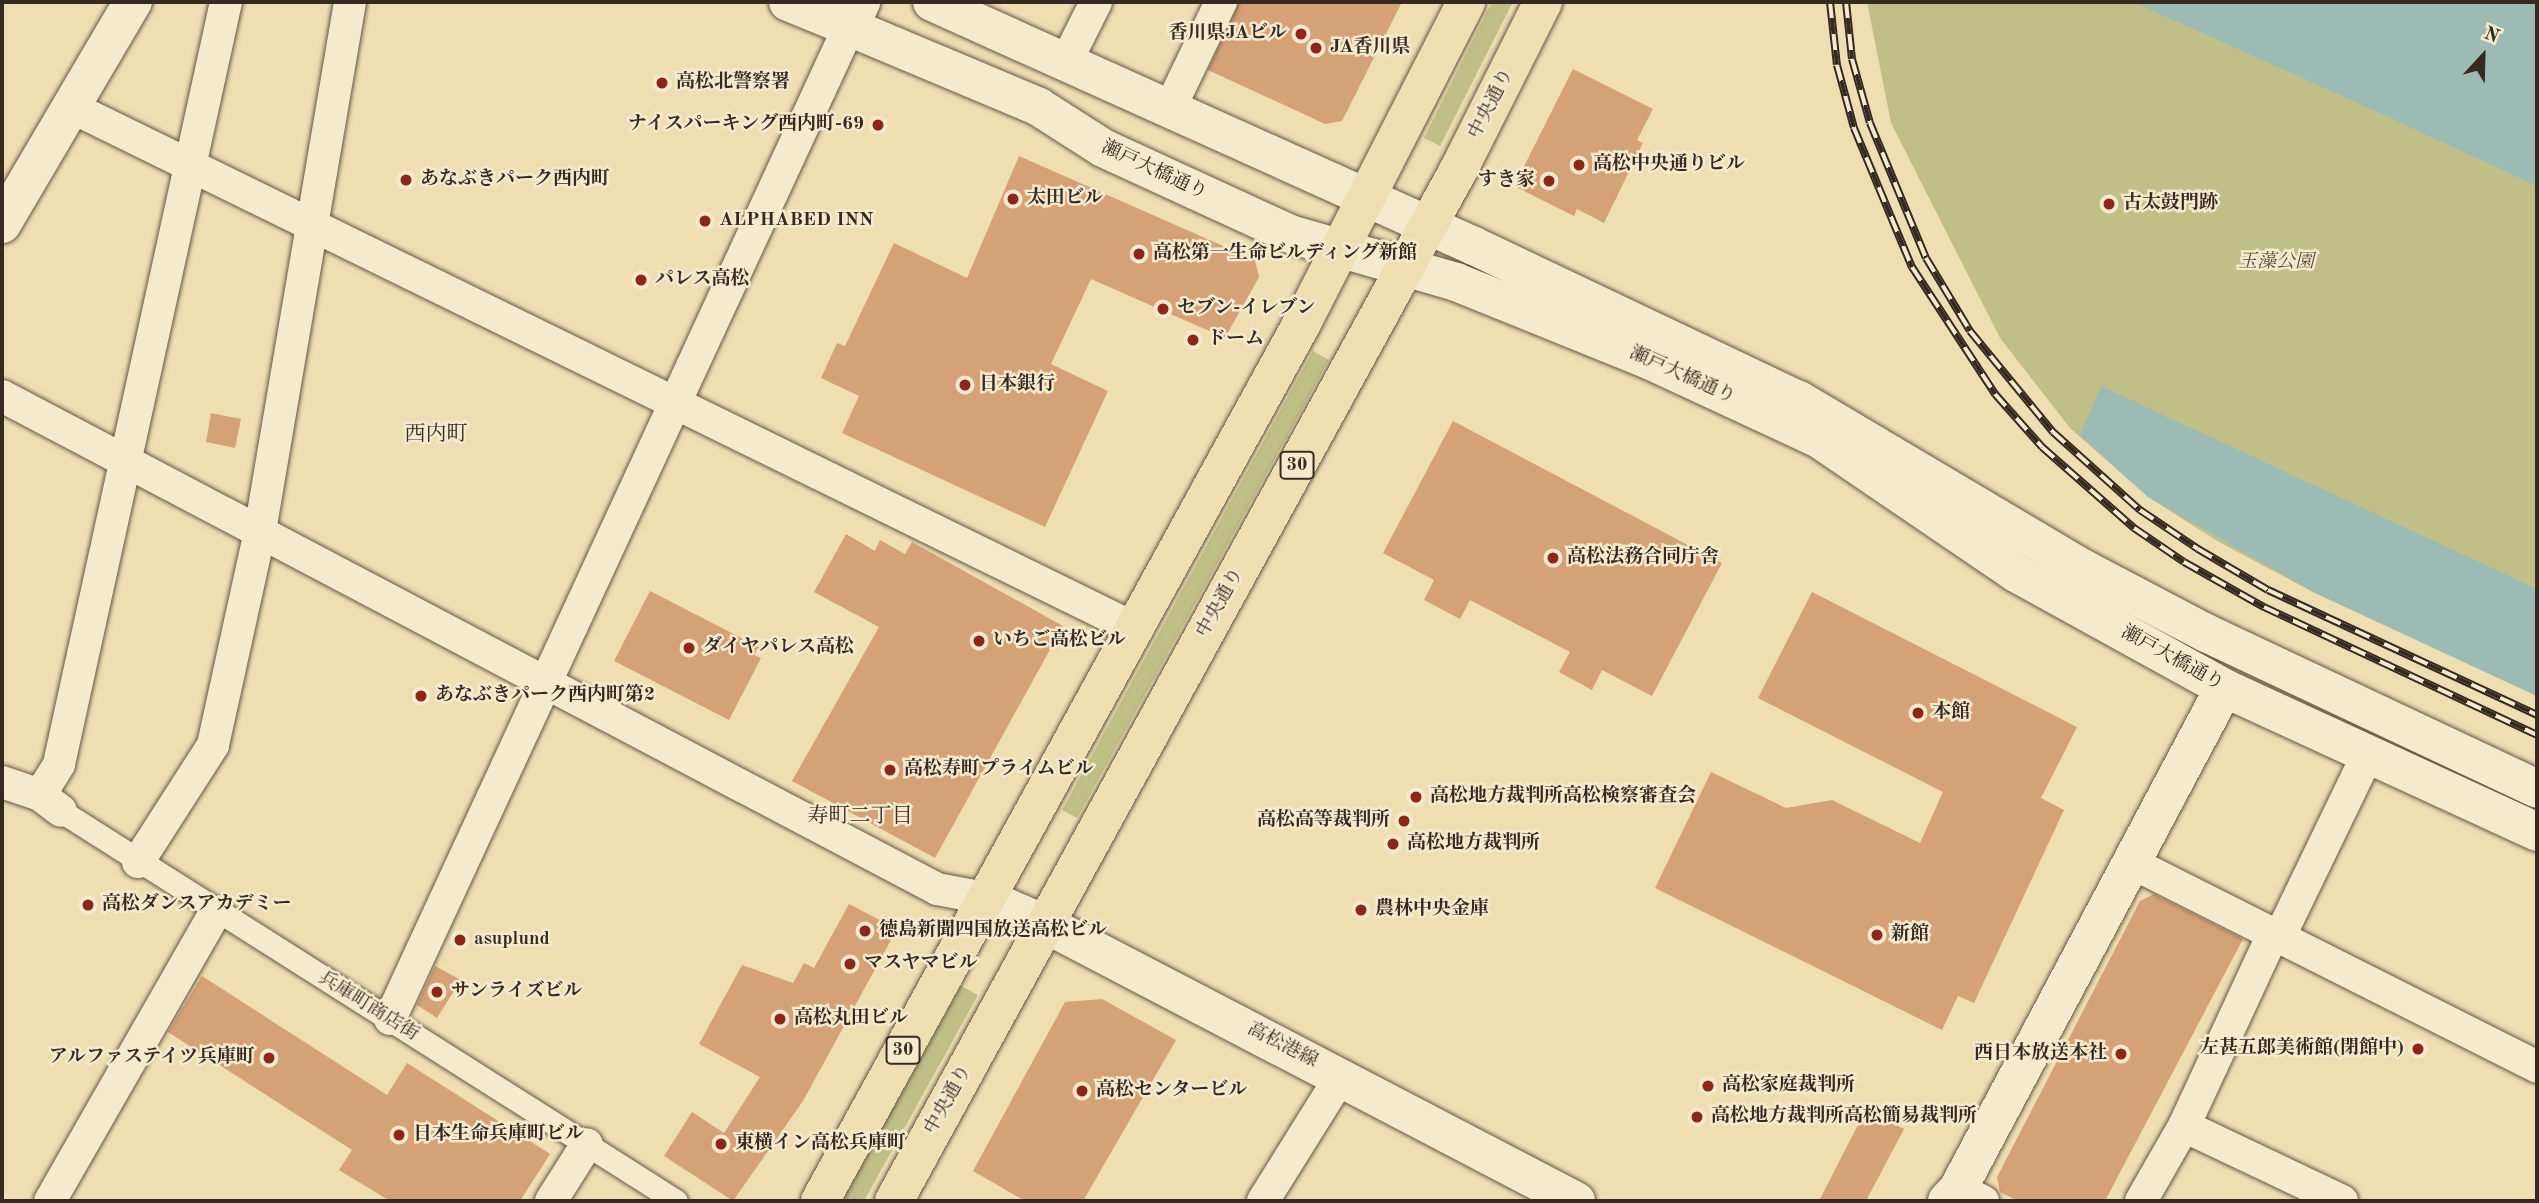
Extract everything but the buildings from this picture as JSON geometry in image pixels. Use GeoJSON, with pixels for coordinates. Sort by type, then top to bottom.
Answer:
{"type":"FeatureCollection","features":[{"type":"Feature","properties":{"kind":"highway","name":"30"},"geometry":{"type":"LineString","coordinates":[[820,1201],[1342,249],[1466,2]]}},
{"type":"Feature","properties":{"kind":"highway","name":"中央通り"},"geometry":{"type":"LineString","coordinates":[[894,1201],[1428,225],[1543,2]]}},
{"type":"Feature","properties":{"kind":"street"},"geometry":{"type":"LineString","coordinates":[[2,224],[133,2]]}},
{"type":"Feature","properties":{"kind":"street"},"geometry":{"type":"LineString","coordinates":[[2,782],[50,803],[129,463],[226,2]]}},
{"type":"Feature","properties":{"kind":"street"},"geometry":{"type":"LineString","coordinates":[[138,862],[213,745],[260,531],[350,2]]}},
{"type":"Feature","properties":{"kind":"street","name":"瀬戸大橋通り"},"geometry":{"type":"LineString","coordinates":[[788,2],[855,15],[1039,107],[1103,148],[1290,234],[1456,282],[1649,360],[1819,439],[2016,573],[2224,688],[2537,832]]}},
{"type":"Feature","properties":{"kind":"street","name":"瀬戸大橋通り"},"geometry":{"type":"LineString","coordinates":[[932,2],[1428,225],[1799,400],[2181,620],[2537,789]]}},
{"type":"Feature","properties":{"kind":"street"},"geometry":{"type":"LineString","coordinates":[[1066,62],[1096,2]]}},
{"type":"Feature","properties":{"kind":"street"},"geometry":{"type":"LineString","coordinates":[[1169,110],[1221,2]]}},
{"type":"Feature","properties":{"kind":"street"},"geometry":{"type":"LineString","coordinates":[[390,1019],[549,681],[855,15]]}},
{"type":"Feature","properties":{"kind":"street"},"geometry":{"type":"LineString","coordinates":[[71,107],[190,168],[676,400],[1135,628]]}},
{"type":"Feature","properties":{"kind":"street"},"geometry":{"type":"LineString","coordinates":[[2,396],[549,681],[936,889],[985,898]]}},
{"type":"Feature","properties":{"kind":"street"},"geometry":{"type":"LineString","coordinates":[[1963,1197],[2224,688]]}},
{"type":"Feature","properties":{"kind":"street"},"geometry":{"type":"LineString","coordinates":[[2141,1201],[2184,1125],[2368,754]]}},
{"type":"Feature","properties":{"kind":"street","name":"兵庫町商店街"},"geometry":{"type":"LineString","coordinates":[[50,803],[215,913],[390,1019],[676,1201]]}},
{"type":"Feature","properties":{"kind":"street"},"geometry":{"type":"LineString","coordinates":[[2132,863],[2537,1067]]}},
{"type":"Feature","properties":{"kind":"street","name":"高松港線"},"geometry":{"type":"LineString","coordinates":[[985,898],[1045,924],[1341,1076],[1576,1201]]}},
{"type":"Feature","properties":{"kind":"street"},"geometry":{"type":"LineString","coordinates":[[50,1201],[215,913]]}},
{"type":"Feature","properties":{"kind":"street"},"geometry":{"type":"LineString","coordinates":[[1263,1201],[1341,1076]]}},
{"type":"Feature","properties":{"kind":"street"},"geometry":{"type":"LineString","coordinates":[[2184,1125],[2342,1201]]}},
{"type":"Feature","properties":{"kind":"street"},"geometry":{"type":"LineString","coordinates":[[551,1201],[587,1144]]}},
{"type":"Feature","properties":{"kind":"green space"},"geometry":{"type":"Polygon","coordinates":[[[1492,2],[1513,2],[1440,146],[1424,138],[1492,2]]]}},
{"type":"Feature","properties":{"kind":"green space","name":"玉藻公園"},"geometry":{"type":"Polygon","coordinates":[[[1867,2],[2537,2],[2537,696],[2313,592],[2219,542],[2148,497],[2070,428],[2000,338],[1891,123],[1867,2]]]}},
{"type":"Feature","properties":{"kind":"green space"},"geometry":{"type":"Polygon","coordinates":[[[1313,351],[1329,360],[1077,818],[1062,810],[1313,351]]]}},
{"type":"Feature","properties":{"kind":"green space"},"geometry":{"type":"Polygon","coordinates":[[[961,986],[978,995],[864,1201],[842,1201],[961,986]]]}},
{"type":"Feature","properties":{"kind":"water"},"geometry":{"type":"Polygon","coordinates":[[[2133,2],[2537,2],[2537,186],[2349,99],[2133,2]]]}},
{"type":"Feature","properties":{"kind":"water"},"geometry":{"type":"Polygon","coordinates":[[[2101,386],[2537,589],[2537,696],[2313,592],[2148,497],[2080,435],[2101,386]]]}},
{"type":"Feature","properties":{"kind":"railway"},"geometry":{"type":"LineString","coordinates":[[1830,2],[1837,65],[1854,128],[1912,267],[1995,394],[2042,447],[2134,528],[2184,562],[2264,607],[2537,735]]}},
{"type":"Feature","properties":{"kind":"railway"},"geometry":{"type":"LineString","coordinates":[[1846,2],[1852,59],[1870,123],[1926,258],[1970,331],[2053,432],[2140,510],[2198,549],[2268,590],[2537,715]]}},
{"type":"Feature","properties":{"kind":"place","name":"香川県JAビル"},"geometry":{"type":"Point","coordinates":[1301,34]}},
{"type":"Feature","properties":{"kind":"place","name":"JA香川県"},"geometry":{"type":"Point","coordinates":[1316,48]}},
{"type":"Feature","properties":{"kind":"place","name":"高松北警察署"},"geometry":{"type":"Point","coordinates":[662,83]}},
{"type":"Feature","properties":{"kind":"place","name":"ナイスパーキング西内町-69"},"geometry":{"type":"Point","coordinates":[878,125]}},
{"type":"Feature","properties":{"kind":"place","name":"高松中央通りビル"},"geometry":{"type":"Point","coordinates":[1579,165]}},
{"type":"Feature","properties":{"kind":"place","name":"あなぶきパーク西内町"},"geometry":{"type":"Point","coordinates":[406,180]}},
{"type":"Feature","properties":{"kind":"place","name":"すき家"},"geometry":{"type":"Point","coordinates":[1549,181]}},
{"type":"Feature","properties":{"kind":"place","name":"太田ビル"},"geometry":{"type":"Point","coordinates":[1013,199]}},
{"type":"Feature","properties":{"kind":"place","name":"古太鼓門跡"},"geometry":{"type":"Point","coordinates":[2109,204]}},
{"type":"Feature","properties":{"kind":"place","name":"ALPHABED INN"},"geometry":{"type":"Point","coordinates":[705,221]}},
{"type":"Feature","properties":{"kind":"place","name":"高松第一生命ビルディング新館"},"geometry":{"type":"Point","coordinates":[1139,254]}},
{"type":"Feature","properties":{"kind":"place","name":"パレス高松"},"geometry":{"type":"Point","coordinates":[641,280]}},
{"type":"Feature","properties":{"kind":"place","name":"セブン-イレブン"},"geometry":{"type":"Point","coordinates":[1163,309]}},
{"type":"Feature","properties":{"kind":"place","name":"ドーム"},"geometry":{"type":"Point","coordinates":[1193,340]}},
{"type":"Feature","properties":{"kind":"place","name":"日本銀行"},"geometry":{"type":"Point","coordinates":[965,385]}},
{"type":"Feature","properties":{"kind":"place","name":"高松法務合同庁舎"},"geometry":{"type":"Point","coordinates":[1553,558]}},
{"type":"Feature","properties":{"kind":"place","name":"いちご高松ビル"},"geometry":{"type":"Point","coordinates":[979,641]}},
{"type":"Feature","properties":{"kind":"place","name":"ダイヤパレス高松"},"geometry":{"type":"Point","coordinates":[689,648]}},
{"type":"Feature","properties":{"kind":"place","name":"あなぶきパーク西内町第2"},"geometry":{"type":"Point","coordinates":[421,696]}},
{"type":"Feature","properties":{"kind":"place","name":"本館"},"geometry":{"type":"Point","coordinates":[1918,713]}},
{"type":"Feature","properties":{"kind":"place","name":"高松寿町プライムビル"},"geometry":{"type":"Point","coordinates":[890,770]}},
{"type":"Feature","properties":{"kind":"place","name":"高松地方裁判所高松検察審査会"},"geometry":{"type":"Point","coordinates":[1416,797]}},
{"type":"Feature","properties":{"kind":"place","name":"高松高等裁判所"},"geometry":{"type":"Point","coordinates":[1404,821]}},
{"type":"Feature","properties":{"kind":"place","name":"高松地方裁判所"},"geometry":{"type":"Point","coordinates":[1393,844]}},
{"type":"Feature","properties":{"kind":"place","name":"高松ダンスアカデミー"},"geometry":{"type":"Point","coordinates":[88,905]}},
{"type":"Feature","properties":{"kind":"place","name":"農林中央金庫"},"geometry":{"type":"Point","coordinates":[1361,910]}},
{"type":"Feature","properties":{"kind":"place","name":"徳島新聞四国放送高松ビル"},"geometry":{"type":"Point","coordinates":[865,931]}},
{"type":"Feature","properties":{"kind":"place","name":"新館"},"geometry":{"type":"Point","coordinates":[1877,935]}},
{"type":"Feature","properties":{"kind":"place","name":"asuplund"},"geometry":{"type":"Point","coordinates":[460,940]}},
{"type":"Feature","properties":{"kind":"place","name":"マスヤマビル"},"geometry":{"type":"Point","coordinates":[850,964]}},
{"type":"Feature","properties":{"kind":"place","name":"サンライズビル"},"geometry":{"type":"Point","coordinates":[437,992]}},
{"type":"Feature","properties":{"kind":"place","name":"高松丸田ビル"},"geometry":{"type":"Point","coordinates":[780,1019]}},
{"type":"Feature","properties":{"kind":"place","name":"左甚五郎美術館(閉館中)"},"geometry":{"type":"Point","coordinates":[2418,1049]}},
{"type":"Feature","properties":{"kind":"place","name":"西日本放送本社"},"geometry":{"type":"Point","coordinates":[2121,1054]}},
{"type":"Feature","properties":{"kind":"place","name":"アルファステイツ兵庫町"},"geometry":{"type":"Point","coordinates":[269,1058]}},
{"type":"Feature","properties":{"kind":"place","name":"高松家庭裁判所"},"geometry":{"type":"Point","coordinates":[1708,1086]}},
{"type":"Feature","properties":{"kind":"place","name":"高松センタービル"},"geometry":{"type":"Point","coordinates":[1082,1091]}},
{"type":"Feature","properties":{"kind":"place","name":"高松地方裁判所高松簡易裁判所"},"geometry":{"type":"Point","coordinates":[1697,1117]}},
{"type":"Feature","properties":{"kind":"place","name":"日本生命兵庫町ビル"},"geometry":{"type":"Point","coordinates":[399,1135]}},
{"type":"Feature","properties":{"kind":"place","name":"東横イン高松兵庫町"},"geometry":{"type":"Point","coordinates":[721,1144]}},
{"type":"Feature","properties":{"kind":"district","name":"西内町"},"geometry":{"type":"Point","coordinates":[436,435]}},
{"type":"Feature","properties":{"kind":"district","name":"寿町二丁目"},"geometry":{"type":"Point","coordinates":[860,817]}}]}
